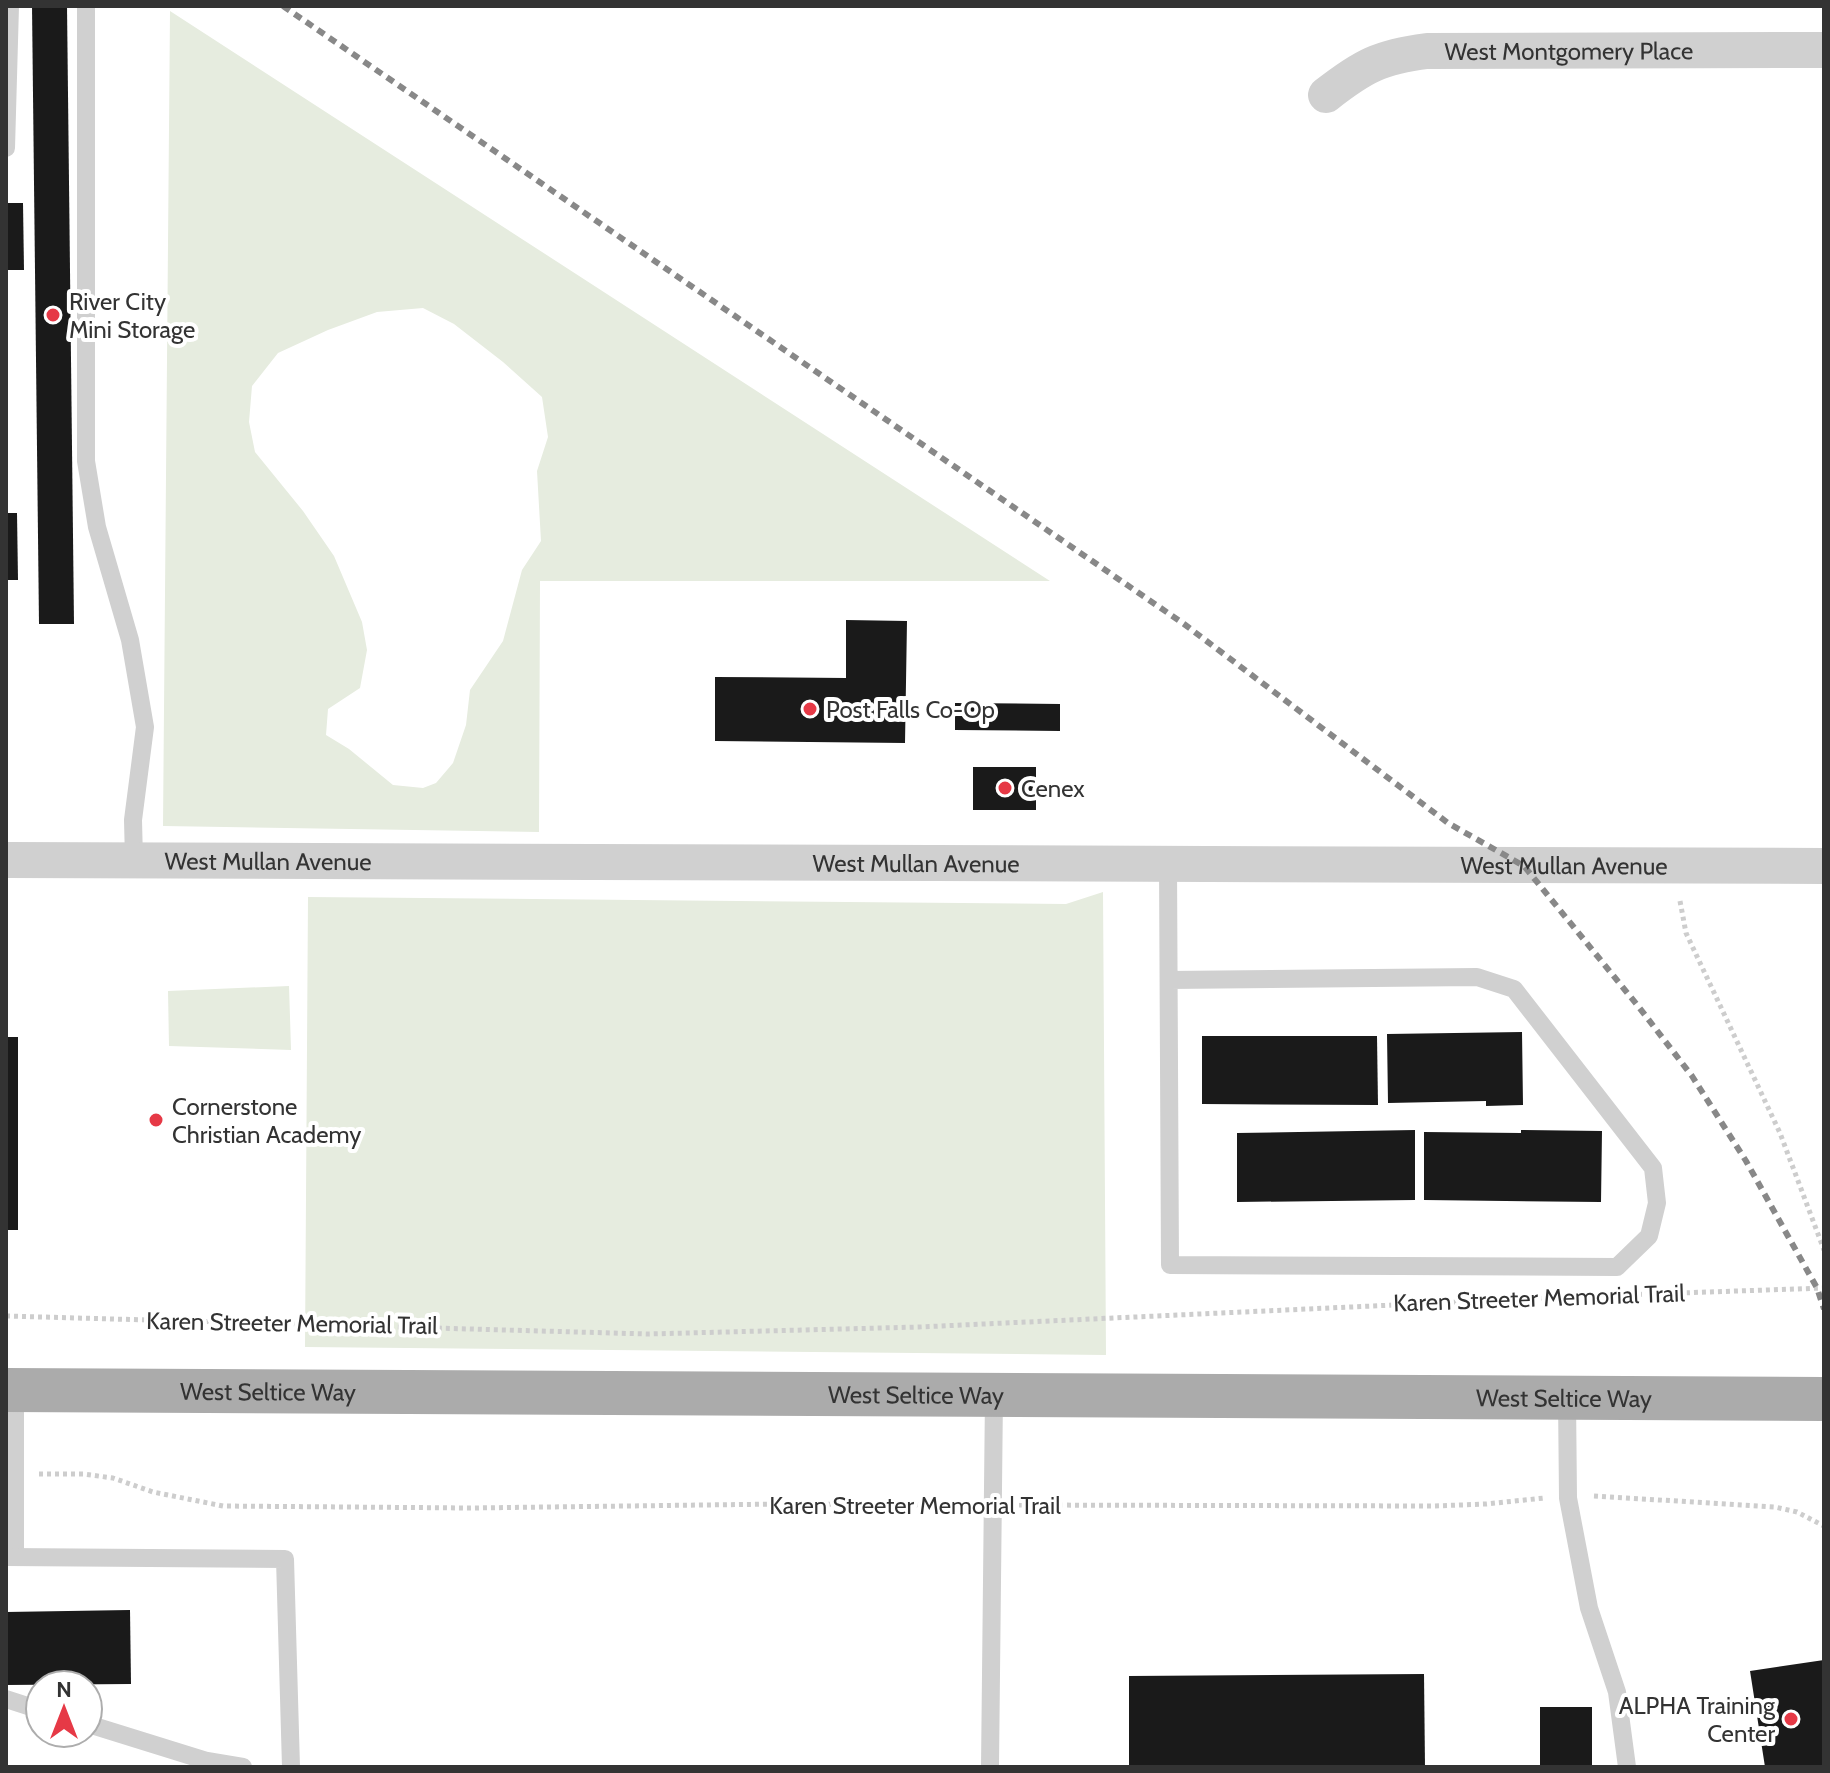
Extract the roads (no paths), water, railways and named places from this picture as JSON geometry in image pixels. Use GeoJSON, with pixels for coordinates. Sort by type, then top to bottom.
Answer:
{"type":"FeatureCollection","features":[{"type":"Feature","properties":{"kind":"main road","name":"West Seltice Way"},"geometry":{"type":"LineString","coordinates":[[10,1390],[1824,1399]]}},
{"type":"Feature","properties":{"kind":"street","name":"West Montgomery Place"},"geometry":{"type":"LineString","coordinates":[[1326,95],[1356,72],[1377,61],[1399,54],[1427,51],[1824,50]]}},
{"type":"Feature","properties":{"kind":"street","name":"West Mullan Avenue"},"geometry":{"type":"LineString","coordinates":[[6,860],[1824,866]]}},
{"type":"Feature","properties":{"kind":"lane"},"geometry":{"type":"LineString","coordinates":[[6,148],[10,6]]}},
{"type":"Feature","properties":{"kind":"lane"},"geometry":{"type":"LineString","coordinates":[[86,6],[86,461],[97,527],[133,654],[145,727],[133,820],[134,860]]}},
{"type":"Feature","properties":{"kind":"lane"},"geometry":{"type":"LineString","coordinates":[[1168,864],[1170,1265],[1617,1267],[1649,1236],[1657,1203],[1653,1168],[1514,989],[1477,977],[1169,980]]}},
{"type":"Feature","properties":{"kind":"lane"},"geometry":{"type":"LineString","coordinates":[[10,1390],[15,1474],[11,1557],[285,1559],[291,1767]]}},
{"type":"Feature","properties":{"kind":"lane"},"geometry":{"type":"LineString","coordinates":[[990,1767],[994,1395]]}},
{"type":"Feature","properties":{"kind":"lane"},"geometry":{"type":"LineString","coordinates":[[1567,1398],[1568,1498],[1589,1608],[1617,1692],[1627,1767]]}},
{"type":"Feature","properties":{"kind":"lane"},"geometry":{"type":"LineString","coordinates":[[104,1729],[207,1761],[243,1767]]}},
{"type":"Feature","properties":{"kind":"railway"},"geometry":{"type":"LineString","coordinates":[[283,6],[1184,624],[1448,823],[1524,866],[1692,1076],[1746,1161],[1817,1288],[1824,1309]]}},
{"type":"Feature","properties":{"kind":"place","name":"River City Mini Storage"},"geometry":{"type":"Point","coordinates":[53,315]}},
{"type":"Feature","properties":{"kind":"place","name":"Post Falls Co-Op"},"geometry":{"type":"Point","coordinates":[810,709]}},
{"type":"Feature","properties":{"kind":"place","name":"Cenex"},"geometry":{"type":"Point","coordinates":[1005,788]}},
{"type":"Feature","properties":{"kind":"place","name":"Cornerstone Christian Academy"},"geometry":{"type":"Point","coordinates":[156,1120]}},
{"type":"Feature","properties":{"kind":"place","name":"ALPHA Training Center"},"geometry":{"type":"Point","coordinates":[1791,1719]}}]}
